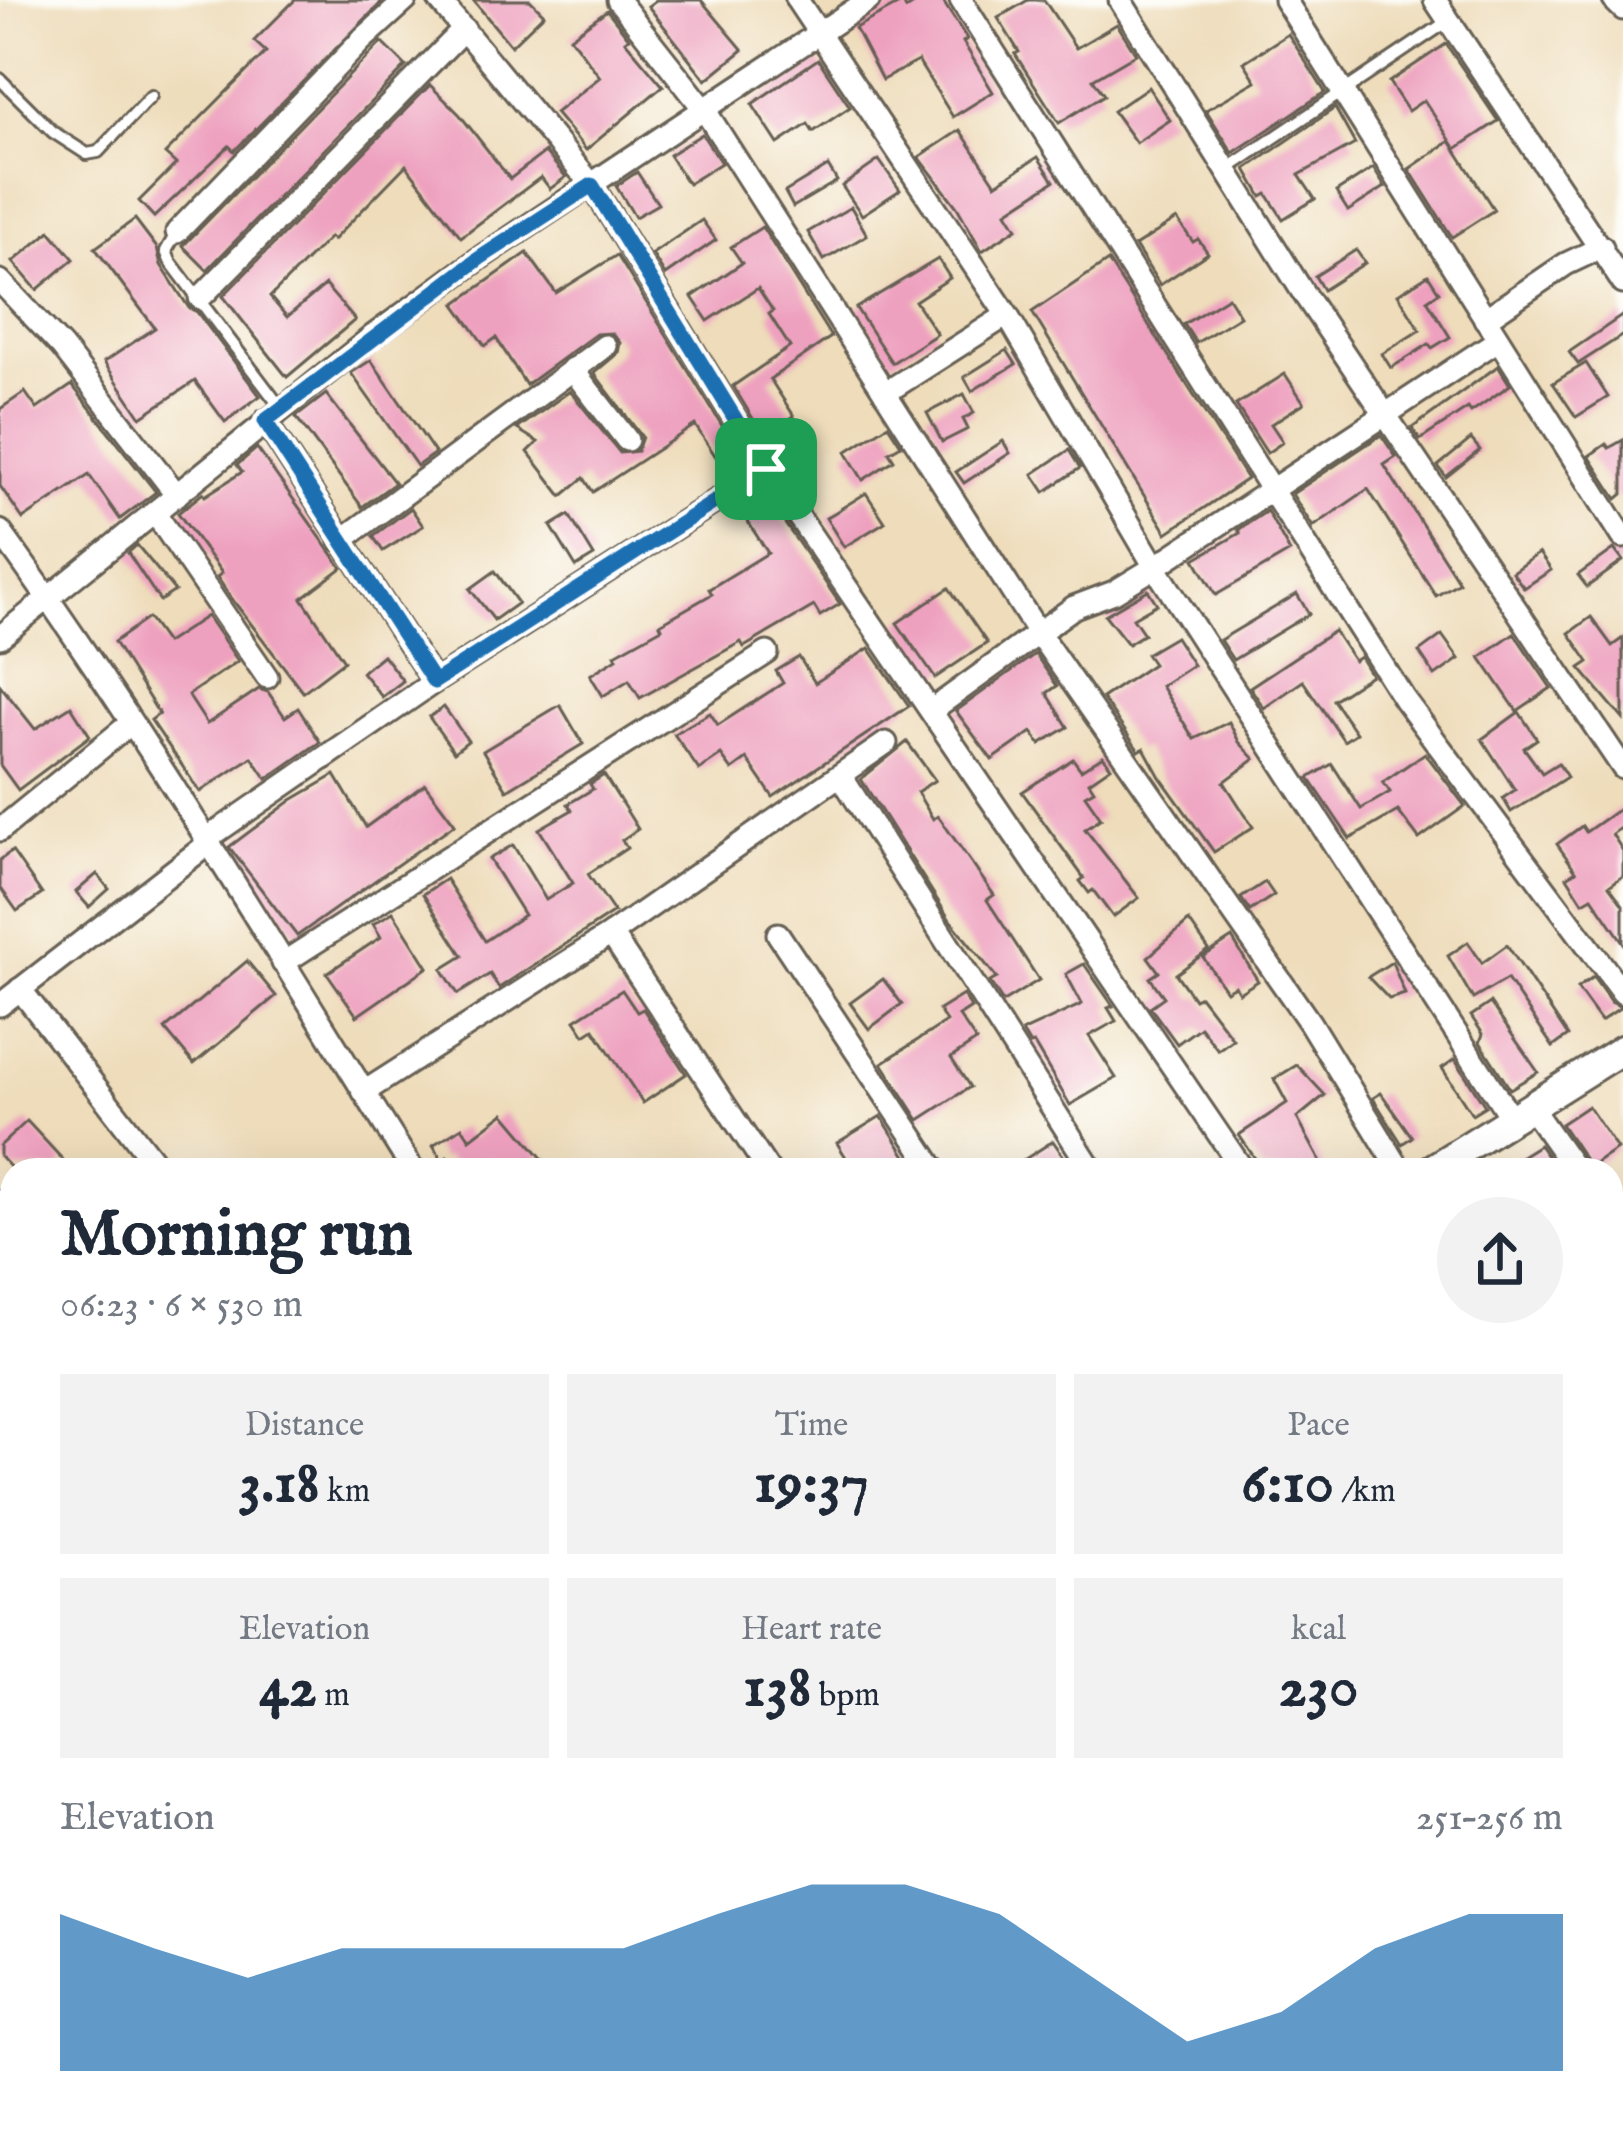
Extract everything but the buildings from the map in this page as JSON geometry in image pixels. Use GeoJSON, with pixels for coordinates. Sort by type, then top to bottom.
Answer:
{"type":"FeatureCollection","features":[{"type":"Feature","properties":{"kind":"street"},"geometry":{"type":"LineString","coordinates":[[177,232],[406,0]]}},
{"type":"Feature","properties":{"kind":"street"},"geometry":{"type":"LineString","coordinates":[[440,0],[592,185],[766,469],[1236,1158]]}},
{"type":"Feature","properties":{"kind":"street"},"geometry":{"type":"LineString","coordinates":[[618,0],[704,110],[1039,634],[1310,1023],[1393,1158]]}},
{"type":"Feature","properties":{"kind":"street"},"geometry":{"type":"LineString","coordinates":[[797,0],[1007,315],[1155,567],[1521,1112],[1564,1158]]}},
{"type":"Feature","properties":{"kind":"street"},"geometry":{"type":"LineString","coordinates":[[0,637],[273,414],[480,258],[869,0]]}},
{"type":"Feature","properties":{"kind":"street"},"geometry":{"type":"LineString","coordinates":[[961,0],[1404,699],[1623,993]]}},
{"type":"Feature","properties":{"kind":"street"},"geometry":{"type":"LineString","coordinates":[[1120,0],[1384,414],[1623,768]]}},
{"type":"Feature","properties":{"kind":"street"},"geometry":{"type":"LineString","coordinates":[[1286,0],[1623,537]]}},
{"type":"Feature","properties":{"kind":"street"},"geometry":{"type":"LineString","coordinates":[[1435,0],[1616,264]]}},
{"type":"Feature","properties":{"kind":"street"},"geometry":{"type":"LineString","coordinates":[[1614,0],[1623,9]]}},
{"type":"Feature","properties":{"kind":"street"},"geometry":{"type":"LineString","coordinates":[[200,298],[464,29]]}},
{"type":"Feature","properties":{"kind":"street"},"geometry":{"type":"LineString","coordinates":[[1485,319],[1566,264],[1616,264]]}},
{"type":"Feature","properties":{"kind":"street"},"geometry":{"type":"LineString","coordinates":[[0,281],[62,347],[177,494]]}},
{"type":"Feature","properties":{"kind":"street"},"geometry":{"type":"LineString","coordinates":[[885,393],[1007,315]]}},
{"type":"Feature","properties":{"kind":"street"},"geometry":{"type":"LineString","coordinates":[[932,710],[1074,608],[1114,592],[1155,567],[1498,340]]}},
{"type":"Feature","properties":{"kind":"street"},"geometry":{"type":"LineString","coordinates":[[341,541],[605,346]]}},
{"type":"Feature","properties":{"kind":"street"},"geometry":{"type":"LineString","coordinates":[[572,369],[627,440]]}},
{"type":"Feature","properties":{"kind":"street"},"geometry":{"type":"LineString","coordinates":[[273,414],[341,541],[434,682]]}},
{"type":"Feature","properties":{"kind":"street"},"geometry":{"type":"LineString","coordinates":[[0,1005],[206,842],[434,682],[766,469]]}},
{"type":"Feature","properties":{"kind":"street"},"geometry":{"type":"LineString","coordinates":[[155,513],[267,677]]}},
{"type":"Feature","properties":{"kind":"street"},"geometry":{"type":"LineString","coordinates":[[0,531],[50,600],[405,1158]]}},
{"type":"Feature","properties":{"kind":"street"},"geometry":{"type":"LineString","coordinates":[[283,963],[767,653]]}},
{"type":"Feature","properties":{"kind":"street"},"geometry":{"type":"LineString","coordinates":[[0,830],[130,724]]}},
{"type":"Feature","properties":{"kind":"street"},"geometry":{"type":"LineString","coordinates":[[364,1092],[611,934],[886,743]]}},
{"type":"Feature","properties":{"kind":"street"},"geometry":{"type":"LineString","coordinates":[[841,776],[1084,1158]]}},
{"type":"Feature","properties":{"kind":"street"},"geometry":{"type":"LineString","coordinates":[[611,934],[760,1158]]}},
{"type":"Feature","properties":{"kind":"street"},"geometry":{"type":"LineString","coordinates":[[778,934],[927,1158]]}},
{"type":"Feature","properties":{"kind":"street"},"geometry":{"type":"LineString","coordinates":[[20,989],[151,1158]]}},
{"type":"Feature","properties":{"kind":"street"},"geometry":{"type":"LineString","coordinates":[[1456,1158],[1623,1049]]}},
{"type":"Feature","properties":{"kind":"lane"},"geometry":{"type":"LineString","coordinates":[[1226,170],[1448,21]]}},
{"type":"Feature","properties":{"kind":"lane"},"geometry":{"type":"LineString","coordinates":[[0,79],[53,132],[87,154],[98,152],[151,96]]}},
{"type":"Feature","properties":{"kind":"lane"},"geometry":{"type":"LineString","coordinates":[[177,232],[166,251],[170,261],[200,298],[273,414]]}},
{"type":"Feature","properties":{"kind":"route"},"geometry":{"type":"LineString","coordinates":[[592,185],[766,469],[434,682],[265,421],[480,258],[592,185]]}}]}
